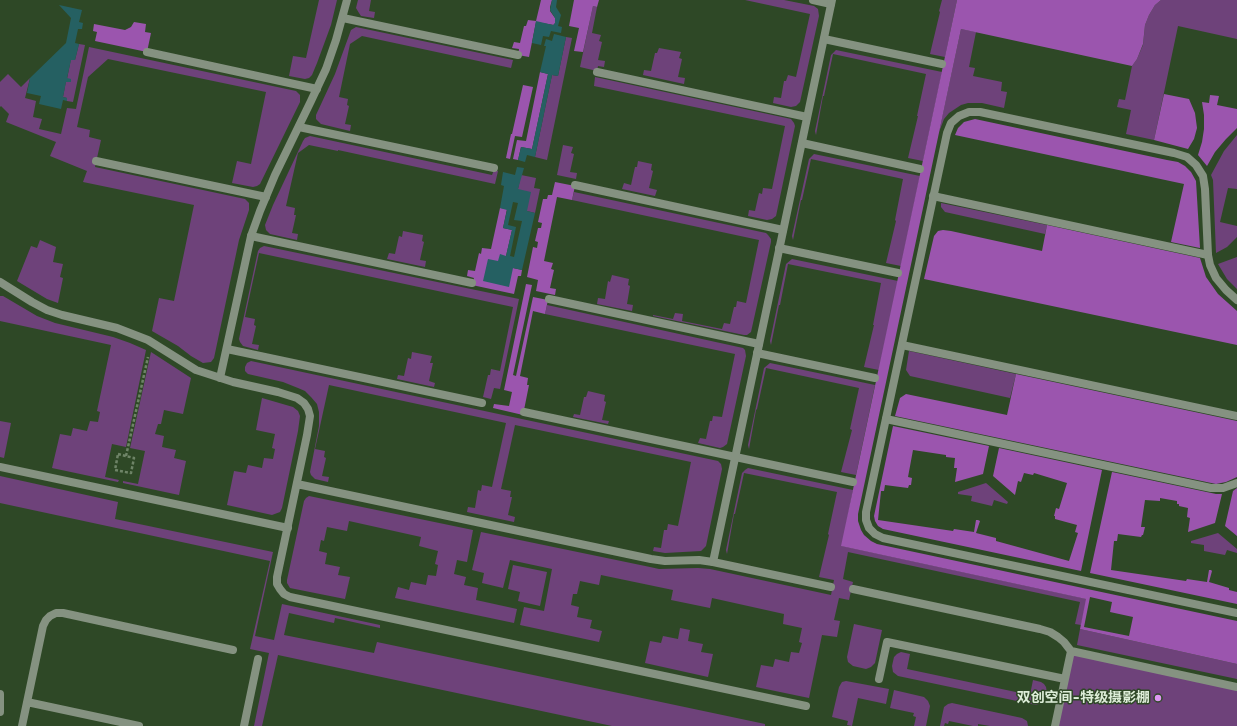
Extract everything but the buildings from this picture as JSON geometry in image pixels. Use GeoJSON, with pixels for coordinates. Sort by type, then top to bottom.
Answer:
{"type":"FeatureCollection","features":[{"type":"Feature","properties":{"kind":"street"},"geometry":{"type":"LineString","coordinates":[[220,378],[251,236],[266,197],[317,89],[334,48],[347,0]]}},
{"type":"Feature","properties":{"kind":"street"},"geometry":{"type":"LineString","coordinates":[[713,562],[832,2],[813,0]]}},
{"type":"Feature","properties":{"kind":"street"},"geometry":{"type":"LineString","coordinates":[[343,18],[518,55]]}},
{"type":"Feature","properties":{"kind":"street"},"geometry":{"type":"LineString","coordinates":[[824,39],[942,64]]}},
{"type":"Feature","properties":{"kind":"street"},"geometry":{"type":"LineString","coordinates":[[146,52],[317,89]]}},
{"type":"Feature","properties":{"kind":"street"},"geometry":{"type":"LineString","coordinates":[[596,72],[807,117]]}},
{"type":"Feature","properties":{"kind":"street"},"geometry":{"type":"LineString","coordinates":[[1237,300],[1216,278],[1210,265],[1208,255],[1203,176],[1196,165],[1187,157],[980,112],[969,112],[959,116],[951,123],[947,133],[866,512],[866,520],[870,528],[875,534],[883,538],[1237,613]]}},
{"type":"Feature","properties":{"kind":"street"},"geometry":{"type":"LineString","coordinates":[[299,127],[494,168]]}},
{"type":"Feature","properties":{"kind":"street"},"geometry":{"type":"LineString","coordinates":[[802,144],[920,169]]}},
{"type":"Feature","properties":{"kind":"street"},"geometry":{"type":"LineString","coordinates":[[96,161],[266,197]]}},
{"type":"Feature","properties":{"kind":"street"},"geometry":{"type":"LineString","coordinates":[[575,185],[783,230]]}},
{"type":"Feature","properties":{"kind":"street"},"geometry":{"type":"LineString","coordinates":[[933,196],[1208,255]]}},
{"type":"Feature","properties":{"kind":"street"},"geometry":{"type":"LineString","coordinates":[[251,236],[472,283]]}},
{"type":"Feature","properties":{"kind":"street"},"geometry":{"type":"LineString","coordinates":[[779,248],[898,273]]}},
{"type":"Feature","properties":{"kind":"street"},"geometry":{"type":"LineString","coordinates":[[0,282],[47,310],[117,328],[151,342],[196,370],[220,378],[278,392],[297,398],[304,403],[310,416],[308,435],[277,577],[277,584],[284,594],[290,597],[806,706]]}},
{"type":"Feature","properties":{"kind":"street"},"geometry":{"type":"LineString","coordinates":[[548,299],[759,344]]}},
{"type":"Feature","properties":{"kind":"street"},"geometry":{"type":"LineString","coordinates":[[902,344],[1237,416]]}},
{"type":"Feature","properties":{"kind":"street"},"geometry":{"type":"LineString","coordinates":[[226,349],[482,403]]}},
{"type":"Feature","properties":{"kind":"street"},"geometry":{"type":"LineString","coordinates":[[757,353],[876,378]]}},
{"type":"Feature","properties":{"kind":"street"},"geometry":{"type":"LineString","coordinates":[[524,412],[853,482]]}},
{"type":"Feature","properties":{"kind":"street"},"geometry":{"type":"LineString","coordinates":[[886,419],[1211,488],[1222,488],[1237,483]]}},
{"type":"Feature","properties":{"kind":"street"},"geometry":{"type":"LineString","coordinates":[[0,467],[288,528]]}},
{"type":"Feature","properties":{"kind":"street"},"geometry":{"type":"LineString","coordinates":[[297,484],[651,559],[665,561],[699,560],[713,562],[831,587]]}},
{"type":"Feature","properties":{"kind":"street"},"geometry":{"type":"LineString","coordinates":[[854,589],[1040,629],[1058,636],[1071,651],[1237,687]]}},
{"type":"Feature","properties":{"kind":"street"},"geometry":{"type":"LineString","coordinates":[[22,726],[43,626],[50,616],[56,613],[63,613],[233,650]]}},
{"type":"Feature","properties":{"kind":"street"},"geometry":{"type":"LineString","coordinates":[[879,679],[887,642],[1065,679]]}},
{"type":"Feature","properties":{"kind":"street"},"geometry":{"type":"LineString","coordinates":[[1055,726],[1071,651]]}},
{"type":"Feature","properties":{"kind":"street"},"geometry":{"type":"LineString","coordinates":[[244,726],[258,659]]}},
{"type":"Feature","properties":{"kind":"street"},"geometry":{"type":"LineString","coordinates":[[0,694],[0,712]]}},
{"type":"Feature","properties":{"kind":"street"},"geometry":{"type":"LineString","coordinates":[[27,702],[139,726]]}},
{"type":"Feature","properties":{"kind":"path"},"geometry":{"type":"LineString","coordinates":[[126,456],[151,342]]}},
{"type":"Feature","properties":{"kind":"path"},"geometry":{"type":"LineString","coordinates":[[118,454],[126,456],[134,458],[131,473],[115,470],[118,454]]}},
{"type":"Feature","properties":{"kind":"shaded area"},"geometry":{"type":"Polygon","coordinates":[[[319,0],[337,0],[331,25],[317,63],[312,75],[309,78],[305,79],[289,76],[293,56],[306,58],[319,0]]]}},
{"type":"Feature","properties":{"kind":"shaded area"},"geometry":{"type":"Polygon","coordinates":[[[358,0],[371,0],[369,11],[375,12],[374,18],[361,16],[356,8],[358,0]]]}},
{"type":"Feature","properties":{"kind":"shaded area"},"geometry":{"type":"Polygon","coordinates":[[[541,0],[552,0],[550,11],[555,18],[555,23],[554,25],[536,22],[529,57],[518,55],[519,49],[512,48],[514,42],[520,43],[524,26],[526,26],[528,20],[536,21],[541,0]]]}},
{"type":"Feature","properties":{"kind":"shaded area"},"geometry":{"type":"Polygon","coordinates":[[[574,0],[599,0],[597,7],[593,6],[583,52],[574,51],[579,28],[569,26],[574,0]]]}},
{"type":"Feature","properties":{"kind":"shaded area"},"geometry":{"type":"Polygon","coordinates":[[[745,0],[784,0],[814,6],[818,9],[819,16],[800,102],[796,106],[791,107],[773,103],[774,97],[781,98],[784,81],[786,81],[788,75],[796,77],[810,14],[745,0]]]}},
{"type":"Feature","properties":{"kind":"shaded area"},"geometry":{"type":"Polygon","coordinates":[[[942,0],[957,0],[945,57],[930,54],[942,0]]]}},
{"type":"Feature","properties":{"kind":"shaded area"},"geometry":{"type":"Polygon","coordinates":[[[957,0],[1161,0],[1155,5],[1149,15],[1145,25],[1143,44],[1137,59],[1132,66],[961,29],[858,514],[858,521],[864,535],[877,544],[1237,621],[1237,664],[1080,629],[1086,599],[841,546],[957,0]],[[1090,597],[1084,627],[1129,636],[1133,617],[1110,612],[1112,602],[1090,597]]]}},
{"type":"Feature","properties":{"kind":"shaded area"},"geometry":{"type":"Polygon","coordinates":[[[1161,0],[1237,0],[1237,39],[1178,26],[1154,140],[1126,134],[1131,110],[1117,107],[1119,99],[1125,100],[1132,66],[1143,45],[1145,25],[1149,15],[1155,5],[1161,0]]]}},
{"type":"Feature","properties":{"kind":"shaded area"},"geometry":{"type":"Polygon","coordinates":[[[593,6],[597,7],[592,33],[601,35],[599,41],[602,42],[598,60],[605,61],[604,67],[598,66],[597,71],[580,67],[593,6]]]}},
{"type":"Feature","properties":{"kind":"shaded area"},"geometry":{"type":"Polygon","coordinates":[[[134,22],[146,24],[145,32],[151,33],[147,52],[95,41],[97,32],[93,31],[94,24],[125,30],[131,27],[134,22]]]}},
{"type":"Feature","properties":{"kind":"shaded area"},"geometry":{"type":"Polygon","coordinates":[[[356,27],[513,60],[511,68],[362,36],[350,44],[339,97],[348,99],[347,105],[349,106],[345,124],[351,125],[350,131],[321,124],[316,119],[316,115],[335,74],[351,30],[356,27]]]}},
{"type":"Feature","properties":{"kind":"shaded area"},"geometry":{"type":"Polygon","coordinates":[[[961,29],[976,32],[969,67],[975,68],[973,76],[1002,82],[1001,91],[1007,92],[1004,108],[982,103],[968,103],[961,105],[949,113],[944,119],[939,132],[961,29]]]}},
{"type":"Feature","properties":{"kind":"shaded area"},"geometry":{"type":"Polygon","coordinates":[[[566,37],[572,38],[547,160],[535,157],[552,75],[558,76],[566,37]]]}},
{"type":"Feature","properties":{"kind":"shaded area"},"geometry":{"type":"Polygon","coordinates":[[[79,44],[85,45],[73,102],[67,101],[67,98],[63,97],[66,81],[71,82],[71,80],[67,79],[71,59],[75,60],[79,44]]]}},
{"type":"Feature","properties":{"kind":"shaded area"},"geometry":{"type":"Polygon","coordinates":[[[89,47],[296,91],[300,95],[300,102],[260,184],[253,187],[232,183],[237,161],[251,164],[266,92],[108,59],[88,77],[77,127],[90,130],[89,137],[101,140],[95,167],[245,199],[249,203],[249,210],[239,240],[214,358],[211,362],[203,363],[152,331],[159,298],[174,301],[194,205],[83,182],[87,171],[50,156],[56,142],[6,122],[9,114],[1,106],[0,107],[0,82],[8,74],[21,87],[30,78],[25,98],[36,101],[33,117],[42,119],[39,129],[61,134],[67,108],[76,109],[89,47]]]}},
{"type":"Feature","properties":{"kind":"shaded area"},"geometry":{"type":"Polygon","coordinates":[[[659,48],[681,52],[679,58],[682,59],[678,77],[685,78],[684,84],[643,75],[644,70],[651,71],[655,53],[657,53],[659,48]]]}},
{"type":"Feature","properties":{"kind":"shaded area"},"geometry":{"type":"Polygon","coordinates":[[[836,50],[942,72],[923,161],[908,158],[926,74],[833,54],[816,135],[815,131],[831,55],[836,50]]]}},
{"type":"Feature","properties":{"kind":"shaded area"},"geometry":{"type":"Polygon","coordinates":[[[540,72],[548,74],[532,149],[521,147],[518,160],[513,159],[517,140],[526,141],[540,72]]]}},
{"type":"Feature","properties":{"kind":"shaded area"},"geometry":{"type":"Polygon","coordinates":[[[595,77],[791,119],[795,126],[776,216],[767,220],[748,216],[749,210],[755,211],[759,193],[762,194],[763,188],[772,189],[785,126],[594,86],[595,77]]]}},
{"type":"Feature","properties":{"kind":"shaded area"},"geometry":{"type":"Polygon","coordinates":[[[523,85],[533,87],[522,137],[515,136],[510,159],[506,158],[523,85]]]}},
{"type":"Feature","properties":{"kind":"shaded area"},"geometry":{"type":"Polygon","coordinates":[[[1164,94],[1189,99],[1195,113],[1197,128],[1194,139],[1188,149],[1154,140],[1164,94]]]}},
{"type":"Feature","properties":{"kind":"shaded area"},"geometry":{"type":"Polygon","coordinates":[[[1210,95],[1219,96],[1217,105],[1237,109],[1237,128],[1215,152],[1207,166],[1198,155],[1204,129],[1202,102],[1209,103],[1210,95]]]}},
{"type":"Feature","properties":{"kind":"shaded area"},"geometry":{"type":"Polygon","coordinates":[[[975,119],[1178,162],[1185,166],[1191,172],[1196,181],[1200,248],[1171,242],[1184,184],[955,135],[958,128],[964,122],[975,119]]]}},
{"type":"Feature","properties":{"kind":"shaded area"},"geometry":{"type":"Polygon","coordinates":[[[1237,135],[1237,189],[1228,188],[1220,222],[1237,226],[1237,237],[1227,247],[1216,253],[1213,180],[1211,175],[1224,151],[1237,135]]]}},
{"type":"Feature","properties":{"kind":"shaded area"},"geometry":{"type":"Polygon","coordinates":[[[310,136],[492,175],[494,170],[498,171],[495,184],[309,145],[298,153],[286,206],[295,208],[294,215],[296,215],[292,233],[298,234],[297,240],[270,234],[266,230],[265,225],[273,205],[303,141],[305,138],[310,136]]]}},
{"type":"Feature","properties":{"kind":"shaded area"},"geometry":{"type":"Polygon","coordinates":[[[563,145],[573,147],[571,153],[574,154],[570,172],[577,173],[576,179],[557,175],[563,145]]]}},
{"type":"Feature","properties":{"kind":"shaded area"},"geometry":{"type":"Polygon","coordinates":[[[814,154],[920,176],[901,266],[886,263],[896,221],[903,179],[811,159],[793,240],[792,236],[809,159],[814,154]]]}},
{"type":"Feature","properties":{"kind":"shaded area"},"geometry":{"type":"Polygon","coordinates":[[[638,161],[652,164],[651,170],[653,171],[649,188],[657,190],[655,196],[622,189],[624,183],[631,185],[638,161]]]}},
{"type":"Feature","properties":{"kind":"shaded area"},"geometry":{"type":"Polygon","coordinates":[[[521,175],[536,178],[534,188],[540,189],[535,213],[527,211],[518,189],[521,175]]]}},
{"type":"Feature","properties":{"kind":"shaded area"},"geometry":{"type":"Polygon","coordinates":[[[555,182],[575,186],[572,200],[557,197],[544,261],[553,263],[551,269],[554,270],[550,288],[556,289],[555,295],[536,291],[538,280],[527,277],[533,247],[537,248],[538,242],[535,241],[538,228],[541,228],[542,223],[538,222],[543,199],[547,199],[548,195],[552,195],[555,182]]]}},
{"type":"Feature","properties":{"kind":"shaded area"},"geometry":{"type":"Polygon","coordinates":[[[574,192],[766,233],[771,239],[771,242],[751,332],[744,335],[653,315],[673,319],[675,313],[683,314],[682,321],[722,329],[724,323],[730,324],[737,301],[746,303],[759,240],[572,200],[574,192]]]}},
{"type":"Feature","properties":{"kind":"shaded area"},"geometry":{"type":"Polygon","coordinates":[[[941,203],[1047,225],[1045,234],[945,212],[941,207],[941,203]]]}},
{"type":"Feature","properties":{"kind":"shaded area"},"geometry":{"type":"Polygon","coordinates":[[[500,208],[507,209],[503,228],[512,230],[506,256],[513,268],[522,270],[521,276],[518,276],[514,294],[472,285],[474,278],[467,276],[468,270],[475,271],[479,253],[481,254],[482,248],[491,249],[500,208]]]}},
{"type":"Feature","properties":{"kind":"shaded area"},"geometry":{"type":"Polygon","coordinates":[[[1047,225],[1200,258],[1206,277],[1218,294],[1237,311],[1237,345],[924,279],[934,236],[938,231],[951,231],[1042,251],[1047,225]]]}},
{"type":"Feature","properties":{"kind":"shaded area"},"geometry":{"type":"Polygon","coordinates":[[[403,231],[423,235],[422,241],[424,242],[420,260],[426,261],[425,267],[387,259],[389,253],[395,254],[399,236],[402,237],[403,231]]]}},
{"type":"Feature","properties":{"kind":"shaded area"},"geometry":{"type":"Polygon","coordinates":[[[40,240],[56,247],[53,262],[63,264],[60,277],[63,278],[58,303],[47,299],[17,281],[31,246],[37,248],[40,240]]]}},
{"type":"Feature","properties":{"kind":"shaded area"},"geometry":{"type":"Polygon","coordinates":[[[264,246],[519,299],[500,389],[494,388],[491,399],[483,397],[488,375],[490,375],[491,369],[500,371],[513,307],[259,253],[245,317],[255,319],[254,325],[256,326],[252,344],[259,345],[258,350],[243,346],[239,339],[258,251],[264,246]]]}},
{"type":"Feature","properties":{"kind":"shaded area"},"geometry":{"type":"Polygon","coordinates":[[[1237,257],[1237,289],[1227,279],[1218,264],[1237,257]]]}},
{"type":"Feature","properties":{"kind":"shaded area"},"geometry":{"type":"Polygon","coordinates":[[[792,259],[898,281],[879,370],[864,367],[874,325],[881,283],[788,264],[771,345],[770,341],[786,264],[792,259]]]}},
{"type":"Feature","properties":{"kind":"shaded area"},"geometry":{"type":"Polygon","coordinates":[[[612,275],[629,279],[628,285],[630,286],[627,304],[633,305],[632,311],[597,304],[598,298],[605,299],[608,281],[610,282],[612,275]]]}},
{"type":"Feature","properties":{"kind":"shaded area"},"geometry":{"type":"Polygon","coordinates":[[[526,284],[532,285],[513,375],[516,376],[533,297],[548,300],[545,314],[533,311],[520,376],[528,378],[527,385],[529,385],[523,415],[493,408],[494,404],[509,406],[512,392],[504,390],[526,284]]]}},
{"type":"Feature","properties":{"kind":"shaded area"},"geometry":{"type":"Polygon","coordinates":[[[0,296],[3,296],[37,316],[55,323],[113,337],[146,350],[126,447],[112,444],[105,477],[119,480],[118,482],[52,468],[60,434],[71,436],[73,428],[87,431],[90,421],[98,422],[100,412],[97,411],[111,345],[0,321],[0,296]]]}},
{"type":"Feature","properties":{"kind":"shaded area"},"geometry":{"type":"Polygon","coordinates":[[[547,305],[743,348],[746,356],[727,444],[720,448],[698,443],[700,438],[706,439],[710,421],[712,421],[713,416],[722,417],[735,354],[545,314],[547,305]]]}},
{"type":"Feature","properties":{"kind":"shaded area"},"geometry":{"type":"Polygon","coordinates":[[[909,351],[1016,374],[1010,398],[910,376],[906,370],[909,351]]]}},
{"type":"Feature","properties":{"kind":"shaded area"},"geometry":{"type":"Polygon","coordinates":[[[151,352],[191,378],[183,414],[164,410],[161,424],[158,424],[155,434],[164,436],[162,447],[176,450],[174,458],[186,461],[179,495],[123,483],[123,481],[138,484],[145,451],[130,448],[151,352]]]}},
{"type":"Feature","properties":{"kind":"shaded area"},"geometry":{"type":"Polygon","coordinates":[[[412,352],[432,356],[430,363],[433,363],[429,381],[435,383],[434,387],[397,379],[398,375],[404,376],[408,358],[411,359],[412,352]]]}},
{"type":"Feature","properties":{"kind":"shaded area"},"geometry":{"type":"Polygon","coordinates":[[[251,361],[718,461],[721,464],[722,469],[706,546],[701,551],[665,553],[653,551],[654,547],[661,548],[664,530],[667,530],[668,524],[678,526],[691,462],[515,425],[501,489],[511,491],[510,497],[512,497],[508,515],[515,517],[514,522],[467,512],[468,507],[475,508],[478,490],[481,491],[482,485],[492,487],[506,423],[329,385],[315,449],[325,451],[324,457],[326,458],[322,476],[329,477],[328,482],[315,479],[310,472],[319,426],[319,412],[317,404],[305,391],[283,382],[248,374],[245,371],[245,367],[247,363],[251,361]]]}},
{"type":"Feature","properties":{"kind":"shaded area"},"geometry":{"type":"Polygon","coordinates":[[[770,363],[875,385],[856,475],[841,472],[852,430],[850,429],[859,388],[766,368],[749,449],[748,445],[764,368],[770,363]]]}},
{"type":"Feature","properties":{"kind":"shaded area"},"geometry":{"type":"Polygon","coordinates":[[[1016,374],[1237,421],[1237,477],[1226,482],[1216,484],[895,416],[900,398],[906,394],[1007,415],[1016,374]]]}},
{"type":"Feature","properties":{"kind":"shaded area"},"geometry":{"type":"Polygon","coordinates":[[[588,391],[605,395],[604,401],[606,402],[602,420],[609,421],[608,424],[573,417],[574,414],[580,415],[584,397],[586,397],[588,391]]]}},
{"type":"Feature","properties":{"kind":"shaded area"},"geometry":{"type":"Polygon","coordinates":[[[262,398],[293,407],[298,411],[300,416],[282,508],[280,512],[272,515],[227,505],[234,471],[246,473],[248,465],[262,468],[264,458],[273,459],[275,449],[272,448],[275,434],[256,430],[262,398]]]}},
{"type":"Feature","properties":{"kind":"shaded area"},"geometry":{"type":"Polygon","coordinates":[[[0,421],[11,423],[4,458],[0,457],[0,421]]]}},
{"type":"Feature","properties":{"kind":"shaded area"},"geometry":{"type":"Polygon","coordinates":[[[893,426],[989,446],[983,474],[955,482],[957,468],[954,468],[955,458],[946,457],[946,455],[913,450],[908,477],[912,478],[911,485],[909,485],[908,488],[885,485],[884,491],[881,491],[878,520],[953,531],[954,529],[974,532],[976,520],[978,520],[980,521],[976,533],[996,538],[996,541],[1069,561],[1078,533],[1075,532],[1077,525],[1055,519],[1054,516],[1056,508],[1059,509],[1067,483],[1034,473],[1033,475],[1024,473],[1021,482],[1018,481],[1015,495],[993,476],[999,448],[1102,470],[1081,571],[883,529],[878,526],[874,516],[893,426]]]}},
{"type":"Feature","properties":{"kind":"shaded area"},"geometry":{"type":"Polygon","coordinates":[[[748,468],[853,490],[842,546],[1087,599],[1081,625],[1075,624],[1080,602],[848,552],[843,579],[853,582],[849,600],[839,598],[834,620],[840,621],[837,637],[822,635],[809,698],[756,687],[761,665],[773,667],[775,659],[789,662],[791,652],[799,653],[802,643],[799,642],[802,628],[783,624],[784,614],[712,598],[710,608],[671,600],[673,590],[601,575],[599,585],[580,581],[577,594],[573,594],[571,605],[579,607],[577,617],[592,620],[590,628],[602,631],[599,642],[520,625],[524,607],[544,611],[552,569],[510,560],[503,588],[482,583],[484,573],[472,570],[481,532],[659,569],[710,569],[831,595],[834,580],[819,577],[837,492],[744,473],[734,514],[727,554],[726,550],[742,473],[748,468]]]}},
{"type":"Feature","properties":{"kind":"shaded area"},"geometry":{"type":"Polygon","coordinates":[[[1112,472],[1222,494],[1215,523],[1188,532],[1190,518],[1187,517],[1188,508],[1179,506],[1177,501],[1160,498],[1160,501],[1145,500],[1141,527],[1145,527],[1143,535],[1141,537],[1118,534],[1117,541],[1114,541],[1111,570],[1186,581],[1187,579],[1207,582],[1209,570],[1211,570],[1209,582],[1237,592],[1237,604],[1090,573],[1112,472]]]}},
{"type":"Feature","properties":{"kind":"shaded area"},"geometry":{"type":"Polygon","coordinates":[[[0,476],[118,502],[115,519],[273,552],[255,636],[274,640],[282,604],[380,625],[380,628],[335,618],[334,623],[289,613],[284,635],[374,653],[377,642],[765,724],[765,726],[612,726],[278,655],[262,726],[254,726],[269,653],[250,649],[270,561],[0,503],[0,476]]]}},
{"type":"Feature","properties":{"kind":"shaded area"},"geometry":{"type":"Polygon","coordinates":[[[986,483],[1008,502],[1007,504],[994,500],[992,506],[971,501],[972,496],[958,494],[958,492],[986,483]]]}},
{"type":"Feature","properties":{"kind":"shaded area"},"geometry":{"type":"Polygon","coordinates":[[[1237,488],[1237,536],[1225,526],[1233,491],[1237,488]]]}},
{"type":"Feature","properties":{"kind":"shaded area"},"geometry":{"type":"Polygon","coordinates":[[[309,496],[473,530],[467,562],[457,560],[454,574],[466,577],[464,585],[478,588],[476,600],[517,609],[514,623],[395,598],[398,587],[409,590],[411,582],[426,585],[428,575],[436,576],[438,565],[435,564],[438,551],[419,546],[421,537],[349,521],[347,531],[327,527],[324,541],[321,540],[319,551],[327,553],[325,564],[340,567],[338,575],[350,577],[345,599],[290,588],[287,580],[304,501],[309,496]]]}},
{"type":"Feature","properties":{"kind":"shaded area"},"geometry":{"type":"Polygon","coordinates":[[[1218,533],[1237,549],[1237,553],[1227,550],[1225,555],[1204,551],[1204,545],[1191,543],[1191,541],[1218,533]]]}},
{"type":"Feature","properties":{"kind":"shaded area"},"geometry":{"type":"Polygon","coordinates":[[[513,565],[547,572],[540,606],[518,601],[520,592],[508,589],[513,565]]]}},
{"type":"Feature","properties":{"kind":"shaded area"},"geometry":{"type":"Polygon","coordinates":[[[854,624],[882,630],[875,663],[866,669],[853,666],[848,662],[847,657],[854,624]]]}},
{"type":"Feature","properties":{"kind":"shaded area"},"geometry":{"type":"Polygon","coordinates":[[[680,628],[690,630],[688,641],[703,644],[701,652],[713,654],[708,677],[645,663],[650,641],[661,643],[663,636],[678,639],[680,628]]]}},
{"type":"Feature","properties":{"kind":"shaded area"},"geometry":{"type":"Polygon","coordinates":[[[1080,629],[1237,664],[1237,679],[1077,645],[1080,629]]]}},
{"type":"Feature","properties":{"kind":"shaded area"},"geometry":{"type":"Polygon","coordinates":[[[1071,651],[1237,687],[1237,726],[1055,726],[1071,651]]]}},
{"type":"Feature","properties":{"kind":"shaded area"},"geometry":{"type":"Polygon","coordinates":[[[901,652],[910,654],[907,669],[1030,695],[1033,680],[1044,684],[1047,693],[1045,699],[1036,705],[898,676],[893,672],[892,666],[894,657],[901,652]]]}},
{"type":"Feature","properties":{"kind":"shaded area"},"geometry":{"type":"Polygon","coordinates":[[[846,681],[889,689],[886,704],[858,698],[852,726],[847,725],[848,721],[832,717],[839,687],[842,682],[846,681]]]}},
{"type":"Feature","properties":{"kind":"shaded area"},"geometry":{"type":"Polygon","coordinates":[[[894,690],[924,697],[928,701],[930,706],[926,726],[914,726],[916,717],[913,716],[914,713],[890,708],[894,690]]]}},
{"type":"Feature","properties":{"kind":"shaded area"},"geometry":{"type":"Polygon","coordinates":[[[952,703],[1022,718],[1027,721],[1028,726],[990,726],[978,724],[978,726],[973,726],[949,721],[948,724],[945,723],[944,726],[940,726],[944,707],[952,703]]]}},
{"type":"Feature","properties":{"kind":"water"},"geometry":{"type":"Polygon","coordinates":[[[552,0],[557,0],[556,7],[561,15],[558,26],[562,27],[561,33],[551,31],[549,37],[543,36],[541,45],[532,43],[536,21],[553,25],[555,23],[555,18],[550,10],[552,0]]]}},
{"type":"Feature","properties":{"kind":"water"},"geometry":{"type":"Polygon","coordinates":[[[59,5],[82,10],[79,22],[83,23],[82,29],[78,29],[75,43],[79,44],[75,60],[71,60],[67,78],[71,79],[71,82],[66,82],[63,97],[67,98],[67,101],[63,100],[61,109],[39,104],[41,96],[27,93],[30,78],[66,43],[71,18],[59,5]]]}},
{"type":"Feature","properties":{"kind":"water"},"geometry":{"type":"Polygon","coordinates":[[[554,34],[566,37],[558,76],[552,75],[535,157],[527,155],[525,162],[518,160],[521,147],[532,149],[548,74],[540,72],[546,46],[544,46],[546,39],[552,41],[554,34]]]}},
{"type":"Feature","properties":{"kind":"water"},"geometry":{"type":"Polygon","coordinates":[[[517,167],[524,168],[518,189],[531,192],[527,211],[535,213],[522,270],[513,268],[509,287],[483,281],[488,259],[498,261],[500,254],[506,256],[512,230],[503,228],[507,210],[500,208],[504,186],[501,185],[503,172],[515,175],[517,167]],[[513,202],[508,225],[516,227],[510,256],[514,257],[522,221],[514,220],[518,203],[513,202]]]}},
{"type":"Feature","properties":{"kind":"place","name":"双创空间-特级摄影棚"},"geometry":{"type":"Point","coordinates":[1158,698]}}]}
